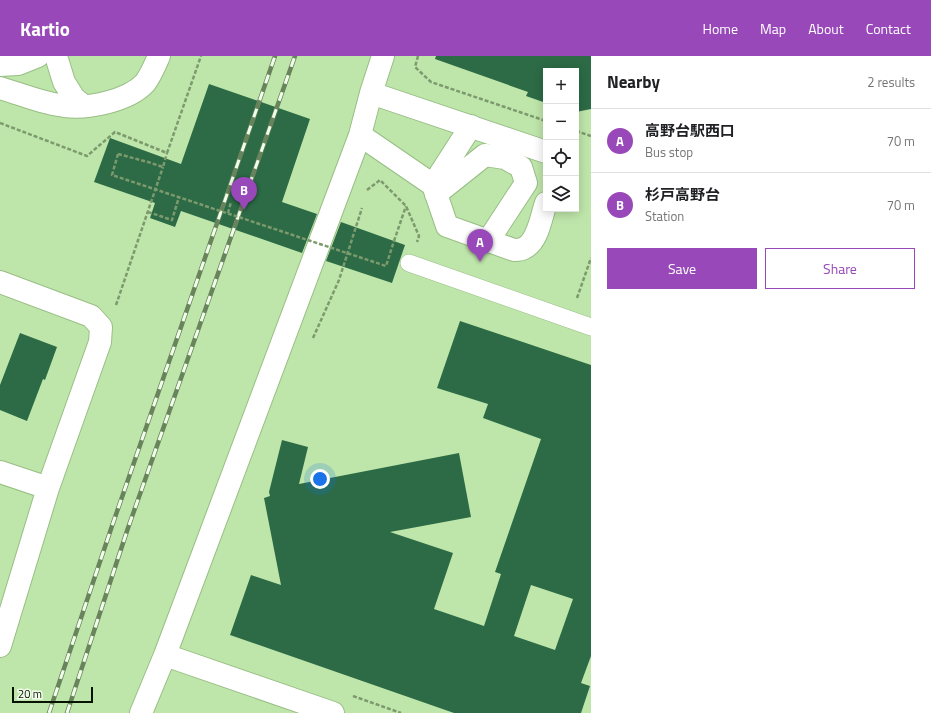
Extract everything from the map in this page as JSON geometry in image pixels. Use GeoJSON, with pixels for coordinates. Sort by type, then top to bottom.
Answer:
{"type":"FeatureCollection","features":[{"type":"Feature","properties":{"kind":"street"},"geometry":{"type":"LineString","coordinates":[[0,65],[18,64],[38,56]]}},
{"type":"Feature","properties":{"kind":"street"},"geometry":{"type":"LineString","coordinates":[[56,56],[64,82],[74,98],[84,106]]}},
{"type":"Feature","properties":{"kind":"street"},"geometry":{"type":"LineString","coordinates":[[0,88],[46,102],[65,106],[84,106],[109,102],[128,95],[144,84],[159,56]]}},
{"type":"Feature","properties":{"kind":"street"},"geometry":{"type":"LineString","coordinates":[[141,713],[165,655],[360,135],[383,56]]}},
{"type":"Feature","properties":{"kind":"street"},"geometry":{"type":"LineString","coordinates":[[371,93],[543,151]]}},
{"type":"Feature","properties":{"kind":"street"},"geometry":{"type":"LineString","coordinates":[[435,190],[471,126]]}},
{"type":"Feature","properties":{"kind":"street"},"geometry":{"type":"LineString","coordinates":[[360,135],[435,190],[447,226],[514,250],[523,249],[531,243],[536,234],[543,212]]}},
{"type":"Feature","properties":{"kind":"street"},"geometry":{"type":"LineString","coordinates":[[435,190],[485,155],[505,158],[521,167],[526,183],[488,241]]}},
{"type":"Feature","properties":{"kind":"street"},"geometry":{"type":"LineString","coordinates":[[409,263],[591,327]]}},
{"type":"Feature","properties":{"kind":"street"},"geometry":{"type":"LineString","coordinates":[[0,282],[91,316],[101,327],[100,342],[48,488],[0,646]]}},
{"type":"Feature","properties":{"kind":"street"},"geometry":{"type":"LineString","coordinates":[[0,472],[48,488]]}},
{"type":"Feature","properties":{"kind":"street"},"geometry":{"type":"LineString","coordinates":[[165,655],[330,713]]}},
{"type":"Feature","properties":{"kind":"path"},"geometry":{"type":"LineString","coordinates":[[116,306],[200,56]]}},
{"type":"Feature","properties":{"kind":"path"},"geometry":{"type":"LineString","coordinates":[[418,56],[415,67],[431,82],[543,120]]}},
{"type":"Feature","properties":{"kind":"path"},"geometry":{"type":"LineString","coordinates":[[0,123],[87,156],[115,132],[167,153]]}},
{"type":"Feature","properties":{"kind":"path"},"geometry":{"type":"LineString","coordinates":[[579,132],[591,136]]}},
{"type":"Feature","properties":{"kind":"path"},"geometry":{"type":"LineString","coordinates":[[163,168],[148,162],[118,154],[112,175],[386,266],[406,206]]}},
{"type":"Feature","properties":{"kind":"path"},"geometry":{"type":"LineString","coordinates":[[365,197],[367,190],[380,180],[406,206],[419,236],[409,263]]}},
{"type":"Feature","properties":{"kind":"path"},"geometry":{"type":"LineString","coordinates":[[148,212],[172,220],[179,197]]}},
{"type":"Feature","properties":{"kind":"path"},"geometry":{"type":"LineString","coordinates":[[228,213],[231,202]]}},
{"type":"Feature","properties":{"kind":"path"},"geometry":{"type":"LineString","coordinates":[[310,344],[338,280],[363,205]]}},
{"type":"Feature","properties":{"kind":"path"},"geometry":{"type":"LineString","coordinates":[[570,319],[591,258]]}},
{"type":"Feature","properties":{"kind":"path"},"geometry":{"type":"LineString","coordinates":[[350,695],[401,713]]}},
{"type":"Feature","properties":{"kind":"building"},"geometry":{"type":"Polygon","coordinates":[[[436,56],[591,56],[591,109],[579,111],[579,68],[543,68],[543,102],[526,96],[528,92],[435,59],[436,56]]]}},
{"type":"Feature","properties":{"kind":"building"},"geometry":{"type":"Polygon","coordinates":[[[209,84],[310,119],[282,202],[317,214],[302,253],[181,211],[175,227],[150,218],[155,203],[94,182],[110,138],[181,164],[209,84]]]}},
{"type":"Feature","properties":{"kind":"building"},"geometry":{"type":"Polygon","coordinates":[[[341,222],[405,245],[392,283],[326,261],[341,222]]]}},
{"type":"Feature","properties":{"kind":"building"},"geometry":{"type":"Polygon","coordinates":[[[460,321],[591,365],[591,656],[581,683],[590,686],[581,713],[454,713],[230,635],[251,575],[281,585],[264,498],[270,496],[269,492],[282,440],[308,447],[299,484],[459,453],[471,517],[390,532],[453,553],[434,609],[484,626],[501,574],[495,572],[541,439],[483,418],[488,404],[437,388],[460,321]],[[531,585],[514,636],[555,650],[573,599],[531,585]]]}},
{"type":"Feature","properties":{"kind":"building"},"geometry":{"type":"Polygon","coordinates":[[[20,333],[57,347],[45,380],[43,379],[27,421],[0,410],[0,385],[20,333]]]}},
{"type":"Feature","properties":{"kind":"railway"},"geometry":{"type":"LineString","coordinates":[[49,713],[112,526],[275,56]]}},
{"type":"Feature","properties":{"kind":"railway"},"geometry":{"type":"LineString","coordinates":[[67,713],[128,528],[295,56]]}},
{"type":"Feature","properties":{"kind":"place","name":"杉戸高野台"},"geometry":{"type":"Point","coordinates":[244,210]}},
{"type":"Feature","properties":{"kind":"place","name":"高野台駅西口"},"geometry":{"type":"Point","coordinates":[480,262]}}]}
